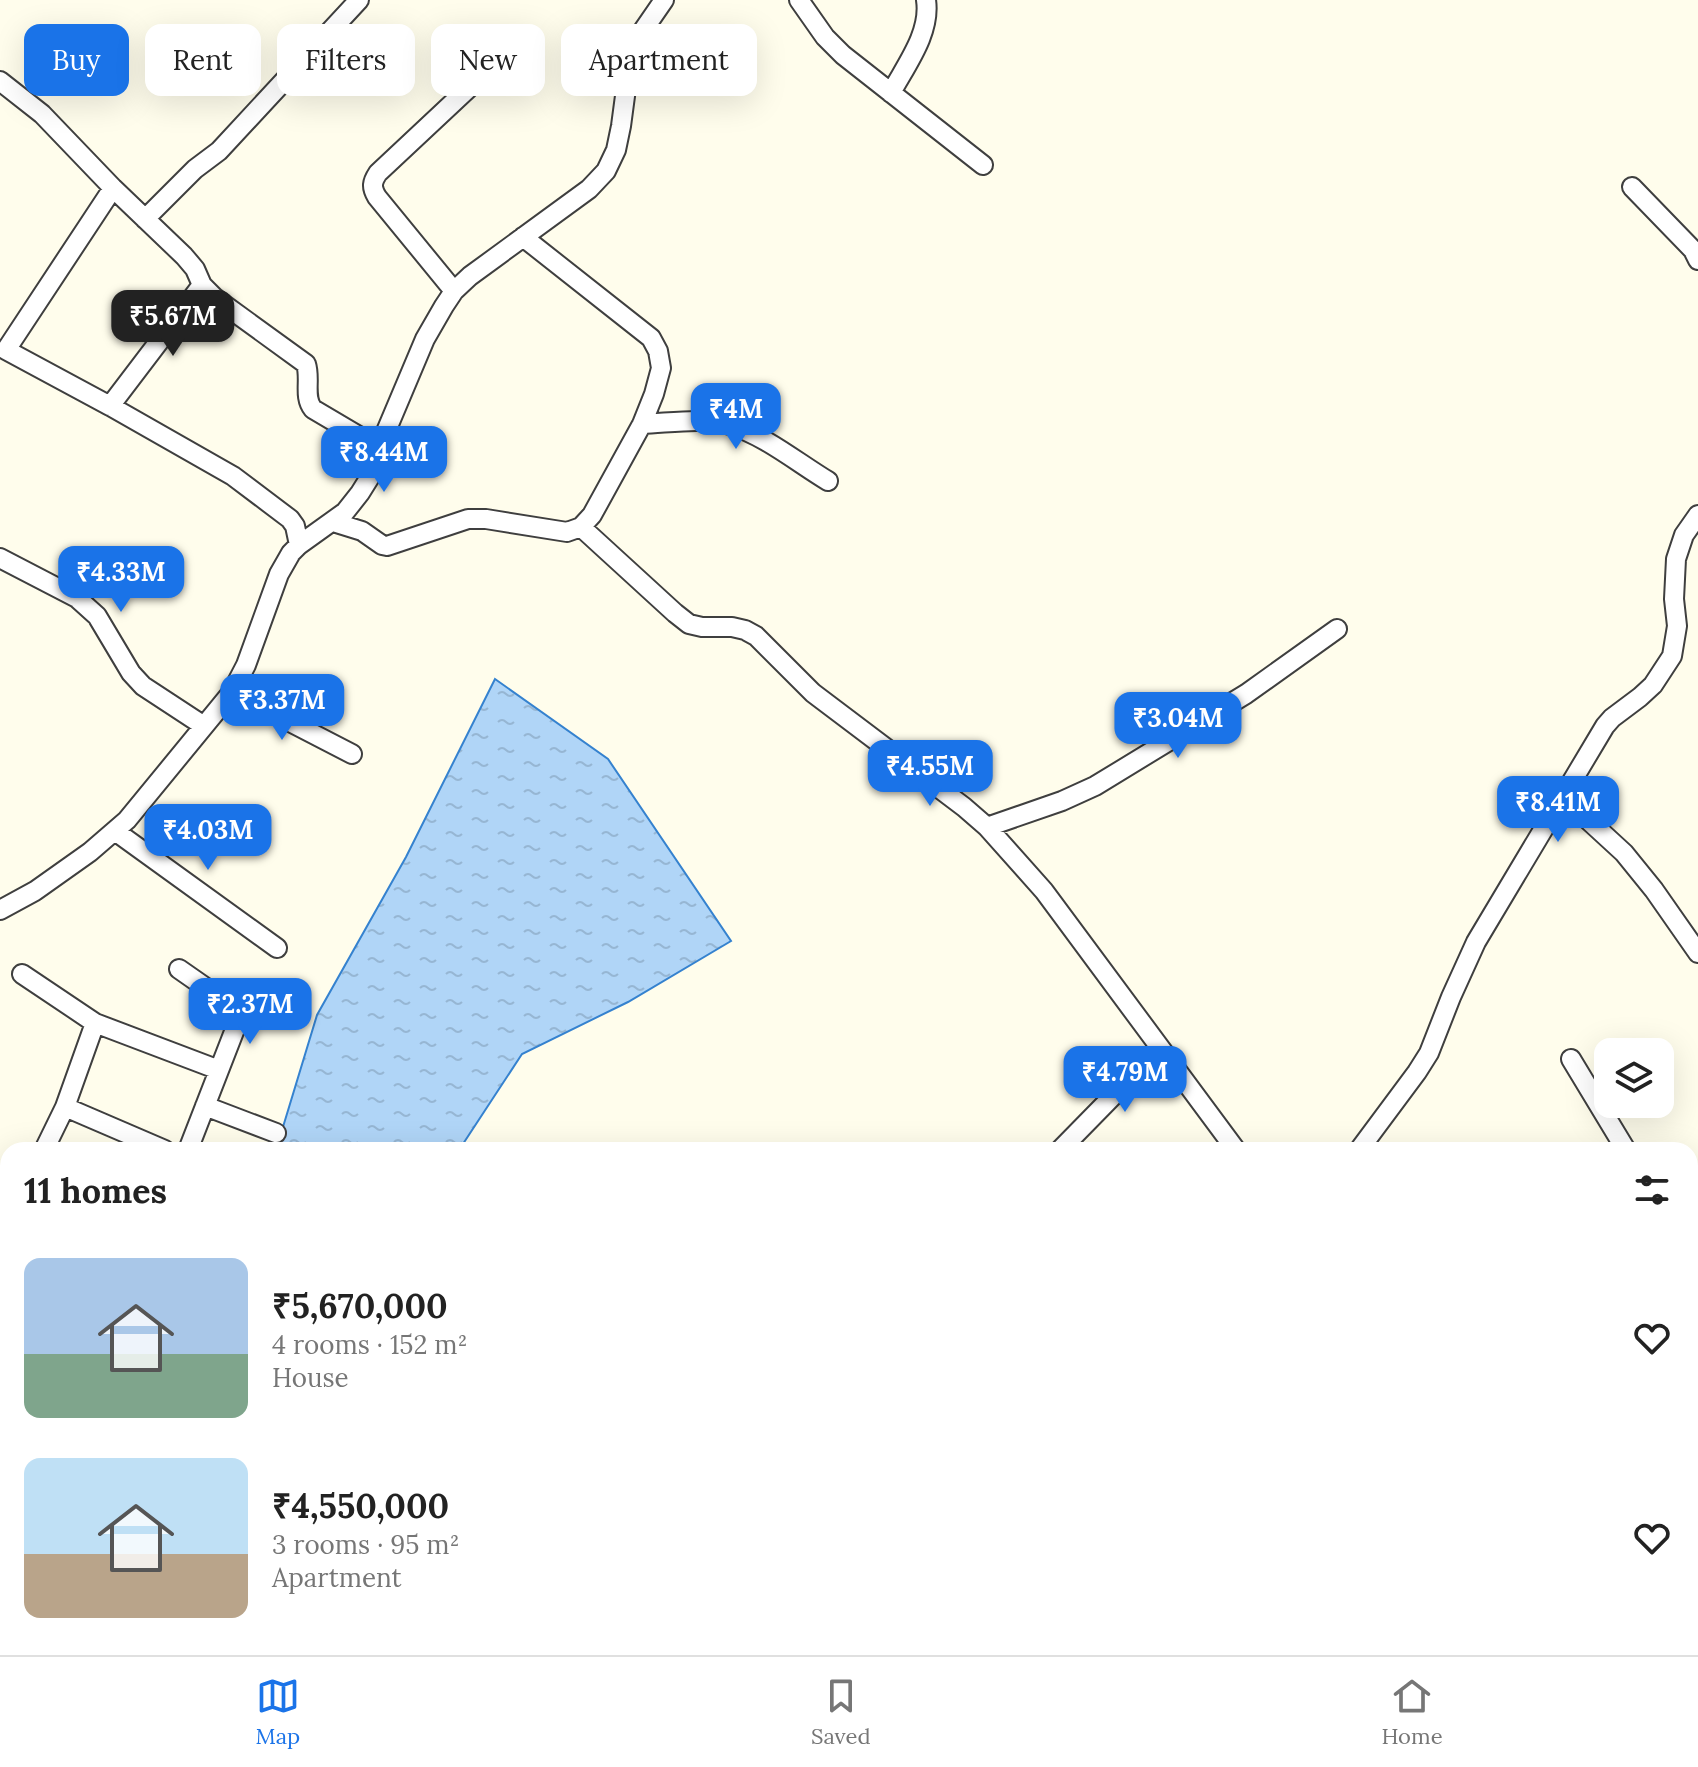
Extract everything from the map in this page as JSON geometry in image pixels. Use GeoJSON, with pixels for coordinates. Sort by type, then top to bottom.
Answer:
{"type":"FeatureCollection","features":[{"type":"Feature","properties":{"kind":"street"},"geometry":{"type":"LineString","coordinates":[[145,219],[195,169],[219,151],[359,0]]}},
{"type":"Feature","properties":{"kind":"street"},"geometry":{"type":"LineString","coordinates":[[0,910],[35,891],[90,852],[127,820],[232,692],[246,665],[279,574],[291,553],[345,512],[370,477],[425,339],[454,291],[589,189],[606,171],[616,150],[635,42],[664,0]]}},
{"type":"Feature","properties":{"kind":"street"},"geometry":{"type":"LineString","coordinates":[[799,0],[834,46],[983,165]]}},
{"type":"Feature","properties":{"kind":"street"},"geometry":{"type":"LineString","coordinates":[[891,93],[924,30],[926,0]]}},
{"type":"Feature","properties":{"kind":"street"},"geometry":{"type":"LineString","coordinates":[[0,81],[42,114],[195,269],[202,285],[215,298],[306,364],[309,404],[313,409],[379,448]]}},
{"type":"Feature","properties":{"kind":"street"},"geometry":{"type":"LineString","coordinates":[[454,291],[377,197],[373,181],[460,96]]}},
{"type":"Feature","properties":{"kind":"street"},"geometry":{"type":"LineString","coordinates":[[1632,187],[1693,250],[1698,260]]}},
{"type":"Feature","properties":{"kind":"street"},"geometry":{"type":"LineString","coordinates":[[113,188],[3,355],[110,406],[233,476],[290,519],[295,526],[299,545]]}},
{"type":"Feature","properties":{"kind":"street"},"geometry":{"type":"LineString","coordinates":[[333,522],[362,531],[387,546],[468,519],[567,532],[581,527],[592,515],[642,424],[661,368],[658,351],[651,338],[523,237]]}},
{"type":"Feature","properties":{"kind":"street"},"geometry":{"type":"LineString","coordinates":[[110,406],[202,285]]}},
{"type":"Feature","properties":{"kind":"street"},"geometry":{"type":"LineString","coordinates":[[642,424],[705,422],[730,425],[760,439],[828,481]]}},
{"type":"Feature","properties":{"kind":"street"},"geometry":{"type":"LineString","coordinates":[[1365,1142],[1429,1053],[1476,942],[1605,726],[1653,685],[1672,656],[1677,626],[1674,599],[1676,559],[1684,535],[1698,515]]}},
{"type":"Feature","properties":{"kind":"street"},"geometry":{"type":"LineString","coordinates":[[581,527],[689,624],[732,627],[756,636],[813,693],[987,827],[1044,891],[1230,1142]]}},
{"type":"Feature","properties":{"kind":"street"},"geometry":{"type":"LineString","coordinates":[[0,558],[77,598],[97,616],[131,673],[143,686],[204,726]]}},
{"type":"Feature","properties":{"kind":"street"},"geometry":{"type":"LineString","coordinates":[[987,827],[1062,801],[1105,781],[1246,694],[1337,629]]}},
{"type":"Feature","properties":{"kind":"street"},"geometry":{"type":"LineString","coordinates":[[232,692],[352,754]]}},
{"type":"Feature","properties":{"kind":"street"},"geometry":{"type":"LineString","coordinates":[[1562,796],[1624,853],[1698,953]]}},
{"type":"Feature","properties":{"kind":"street"},"geometry":{"type":"LineString","coordinates":[[115,831],[277,948]]}},
{"type":"Feature","properties":{"kind":"street"},"geometry":{"type":"LineString","coordinates":[[179,969],[232,1006],[237,1024],[191,1142]]}},
{"type":"Feature","properties":{"kind":"street"},"geometry":{"type":"LineString","coordinates":[[22,974],[95,1023],[219,1070]]}},
{"type":"Feature","properties":{"kind":"street"},"geometry":{"type":"LineString","coordinates":[[48,1142],[65,1107],[95,1023]]}},
{"type":"Feature","properties":{"kind":"street"},"geometry":{"type":"LineString","coordinates":[[1068,1142],[1160,1048]]}},
{"type":"Feature","properties":{"kind":"street"},"geometry":{"type":"LineString","coordinates":[[1571,1059],[1621,1142]]}},
{"type":"Feature","properties":{"kind":"street"},"geometry":{"type":"LineString","coordinates":[[205,1106],[276,1133]]}},
{"type":"Feature","properties":{"kind":"street"},"geometry":{"type":"LineString","coordinates":[[65,1107],[146,1142]]}},
{"type":"Feature","properties":{"kind":"water"},"geometry":{"type":"Polygon","coordinates":[[[495,679],[608,759],[731,941],[628,1002],[522,1054],[464,1142],[278,1142],[317,1015],[406,857],[495,679]]]}}]}
